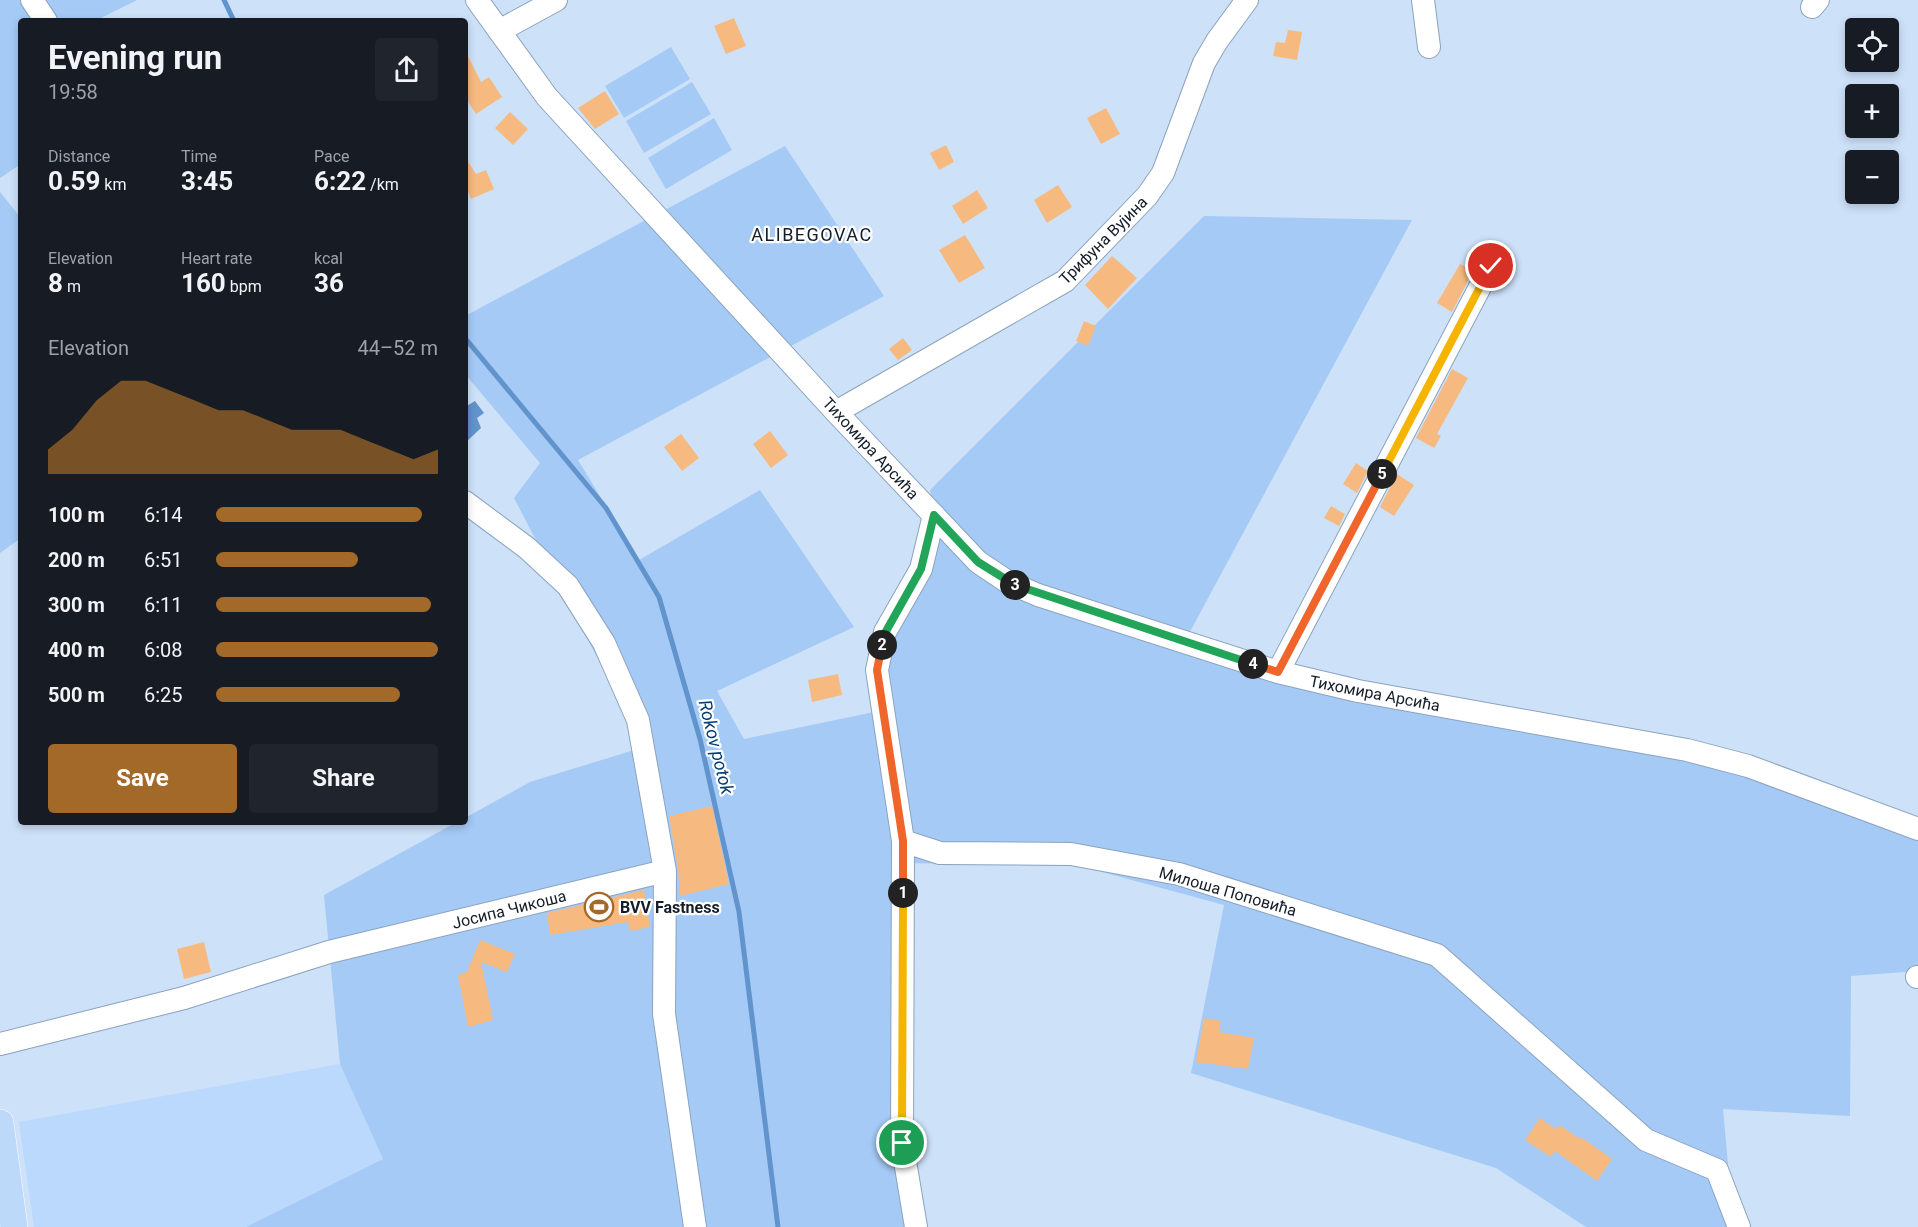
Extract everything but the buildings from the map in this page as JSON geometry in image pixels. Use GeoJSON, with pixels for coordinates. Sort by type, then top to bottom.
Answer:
{"type":"FeatureCollection","features":[{"type":"Feature","properties":{"kind":"main road"},"geometry":{"type":"LineString","coordinates":[[0,1123],[14,1227]]}},
{"type":"Feature","properties":{"kind":"street"},"geometry":{"type":"LineString","coordinates":[[32,0],[44,18]]}},
{"type":"Feature","properties":{"kind":"street","name":"Тихомира Арсића"},"geometry":{"type":"LineString","coordinates":[[477,0],[546,97],[836,412],[978,562],[1008,582],[1038,595],[1278,672],[1358,691],[1687,750],[1748,766],[1918,829]]}},
{"type":"Feature","properties":{"kind":"street"},"geometry":{"type":"LineString","coordinates":[[499,31],[556,0]]}},
{"type":"Feature","properties":{"kind":"street","name":"Трифуна Вујина"},"geometry":{"type":"LineString","coordinates":[[836,412],[1065,281],[1147,196],[1163,173],[1204,63],[1247,0]]}},
{"type":"Feature","properties":{"kind":"street"},"geometry":{"type":"LineString","coordinates":[[1423,0],[1429,47]]}},
{"type":"Feature","properties":{"kind":"street"},"geometry":{"type":"LineString","coordinates":[[1278,672],[1491,266]]}},
{"type":"Feature","properties":{"kind":"street"},"geometry":{"type":"LineString","coordinates":[[468,506],[527,548],[568,586],[604,643],[638,720],[665,870],[664,1014],[695,1227]]}},
{"type":"Feature","properties":{"kind":"street"},"geometry":{"type":"LineString","coordinates":[[916,1227],[902,1143],[903,841],[877,670],[885,633],[921,569],[934,515]]}},
{"type":"Feature","properties":{"kind":"street","name":"Милоша Поповића"},"geometry":{"type":"LineString","coordinates":[[903,841],[940,853],[1071,854],[1179,874],[1437,956],[1646,1140],[1717,1170],[1739,1227]]}},
{"type":"Feature","properties":{"kind":"street","name":"Јосипа Чикоша"},"geometry":{"type":"LineString","coordinates":[[0,1044],[184,998],[329,952],[665,870]]}},
{"type":"Feature","properties":{"kind":"shaded area"},"geometry":{"type":"Polygon","coordinates":[[[0,0],[137,0],[101,18],[18,18],[18,166],[0,178],[0,0]]]}},
{"type":"Feature","properties":{"kind":"shaded area"},"geometry":{"type":"Polygon","coordinates":[[[671,47],[690,79],[624,118],[605,86],[671,47]]]}},
{"type":"Feature","properties":{"kind":"shaded area"},"geometry":{"type":"Polygon","coordinates":[[[692,82],[711,114],[644,153],[626,121],[692,82]]]}},
{"type":"Feature","properties":{"kind":"shaded area"},"geometry":{"type":"Polygon","coordinates":[[[714,118],[732,150],[666,189],[648,158],[714,118]]]}},
{"type":"Feature","properties":{"kind":"shaded area"},"geometry":{"type":"Polygon","coordinates":[[[785,146],[884,296],[578,460],[639,560],[760,490],[854,627],[717,691],[744,739],[879,711],[875,640],[936,526],[930,490],[1204,216],[1412,220],[1186,639],[1358,684],[1681,738],[1918,821],[1918,971],[1851,976],[1850,1116],[1723,1109],[1733,1220],[1738,1227],[1586,1227],[1496,1168],[1191,1073],[1224,905],[1080,866],[905,863],[911,1227],[246,1227],[383,1159],[340,1064],[324,895],[452,825],[468,825],[468,816],[530,782],[644,747],[514,498],[540,463],[468,378],[468,314],[785,146]]]}},
{"type":"Feature","properties":{"kind":"shaded area"},"geometry":{"type":"Polygon","coordinates":[[[0,192],[18,214],[18,540],[0,553],[0,192]]]}},
{"type":"Feature","properties":{"kind":"shaded area"},"geometry":{"type":"Polygon","coordinates":[[[475,401],[484,413],[477,418],[481,428],[468,440],[468,405],[475,401]]]}},
{"type":"Feature","properties":{"kind":"shaded area"},"geometry":{"type":"Polygon","coordinates":[[[340,1064],[383,1159],[246,1227],[34,1227],[19,1122],[340,1064]]]}},
{"type":"Feature","properties":{"kind":"waterway","name":"Rokov potok"},"geometry":{"type":"LineString","coordinates":[[224,0],[233,18]]}},
{"type":"Feature","properties":{"kind":"waterway","name":"Rokov potok"},"geometry":{"type":"LineString","coordinates":[[468,342],[606,508],[659,597],[700,739],[739,912],[778,1227]]}},
{"type":"Feature","properties":{"kind":"place","name":"BVV Fastness"},"geometry":{"type":"Point","coordinates":[599,907]}},
{"type":"Feature","properties":{"kind":"district","name":"ALIBEGOVAC"},"geometry":{"type":"Point","coordinates":[812,235]}},
{"type":"Feature","properties":{"kind":"route"},"geometry":{"type":"LineString","coordinates":[[902,1143],[903,841],[877,670],[885,633],[921,569],[934,515],[978,562],[1008,582],[1038,595],[1278,672],[1491,266]]}}]}
